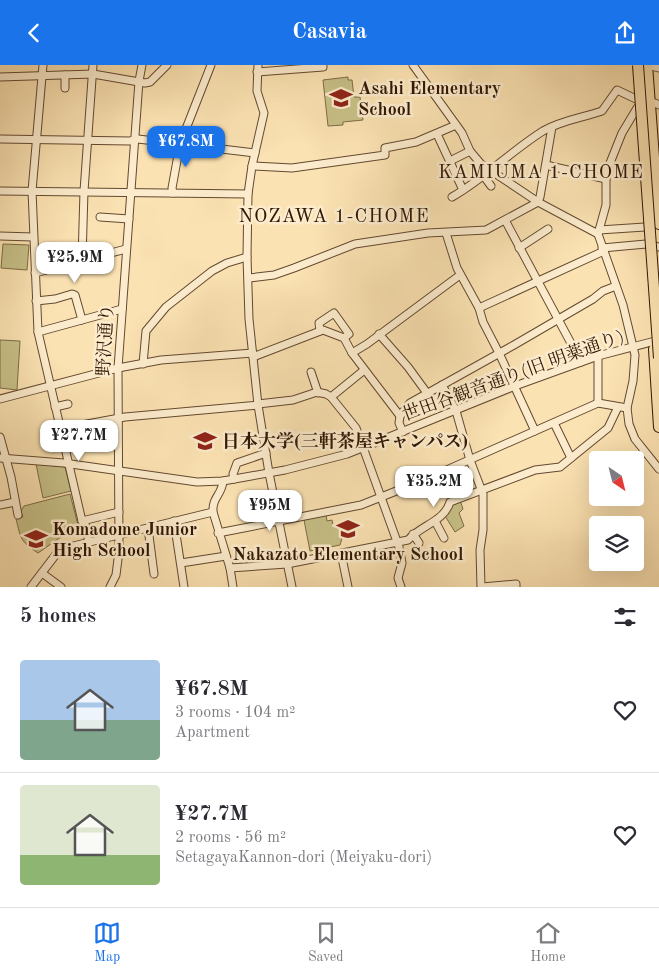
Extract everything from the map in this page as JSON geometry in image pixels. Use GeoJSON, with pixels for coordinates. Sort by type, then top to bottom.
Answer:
{"type":"FeatureCollection","features":[{"type":"Feature","properties":{"kind":"highway"},"geometry":{"type":"LineString","coordinates":[[634,65],[646,244],[656,340],[659,427]]}},
{"type":"Feature","properties":{"kind":"highway"},"geometry":{"type":"LineString","coordinates":[[638,65],[659,358]]}},
{"type":"Feature","properties":{"kind":"highway"},"geometry":{"type":"LineString","coordinates":[[646,65],[659,224]]}},
{"type":"Feature","properties":{"kind":"highway"},"geometry":{"type":"LineString","coordinates":[[646,65],[659,272]]}},
{"type":"Feature","properties":{"kind":"street"},"geometry":{"type":"LineString","coordinates":[[42,65],[32,191],[38,332],[68,464],[89,542]]}},
{"type":"Feature","properties":{"kind":"street"},"geometry":{"type":"LineString","coordinates":[[82,260],[84,191],[93,65]]}},
{"type":"Feature","properties":{"kind":"street","name":"野沢通り"},"geometry":{"type":"LineString","coordinates":[[110,587],[118,564],[120,535],[118,368],[134,140],[142,65]]}},
{"type":"Feature","properties":{"kind":"street"},"geometry":{"type":"LineString","coordinates":[[0,77],[93,74],[150,83],[167,65]]}},
{"type":"Feature","properties":{"kind":"street"},"geometry":{"type":"LineString","coordinates":[[173,193],[172,188],[180,144],[211,65]]}},
{"type":"Feature","properties":{"kind":"street"},"geometry":{"type":"LineString","coordinates":[[292,587],[269,473],[258,404],[249,319],[247,257],[248,194],[252,166],[264,118],[264,110],[257,91],[258,69],[323,67],[323,65]]}},
{"type":"Feature","properties":{"kind":"street"},"geometry":{"type":"LineString","coordinates":[[413,65],[456,125],[470,151],[476,159],[489,169],[538,202],[599,232],[645,227]]}},
{"type":"Feature","properties":{"kind":"street"},"geometry":{"type":"LineString","coordinates":[[646,65],[659,68]]}},
{"type":"Feature","properties":{"kind":"street"},"geometry":{"type":"LineString","coordinates":[[65,75],[65,88]]}},
{"type":"Feature","properties":{"kind":"street"},"geometry":{"type":"LineString","coordinates":[[452,197],[538,135],[562,122],[602,111],[616,89],[636,103],[608,168],[606,205],[599,232],[603,250],[626,315],[633,346],[635,366],[627,408],[629,424],[635,439],[659,469]]}},
{"type":"Feature","properties":{"kind":"street"},"geometry":{"type":"LineString","coordinates":[[252,166],[292,168],[385,155],[385,148],[416,142],[456,125]]}},
{"type":"Feature","properties":{"kind":"street"},"geometry":{"type":"LineString","coordinates":[[249,278],[274,275],[355,244],[428,233],[486,230],[538,202],[552,127]]}},
{"type":"Feature","properties":{"kind":"street"},"geometry":{"type":"LineString","coordinates":[[437,134],[463,189]]}},
{"type":"Feature","properties":{"kind":"street"},"geometry":{"type":"LineString","coordinates":[[0,139],[134,140],[255,153]]}},
{"type":"Feature","properties":{"kind":"street"},"geometry":{"type":"LineString","coordinates":[[450,161],[470,151]]}},
{"type":"Feature","properties":{"kind":"street"},"geometry":{"type":"LineString","coordinates":[[546,165],[606,179]]}},
{"type":"Feature","properties":{"kind":"street"},"geometry":{"type":"LineString","coordinates":[[483,175],[491,186]]}},
{"type":"Feature","properties":{"kind":"street"},"geometry":{"type":"LineString","coordinates":[[0,191],[248,194]]}},
{"type":"Feature","properties":{"kind":"street"},"geometry":{"type":"LineString","coordinates":[[100,217],[129,219]]}},
{"type":"Feature","properties":{"kind":"street"},"geometry":{"type":"LineString","coordinates":[[505,220],[518,248],[581,362]]}},
{"type":"Feature","properties":{"kind":"street"},"geometry":{"type":"LineString","coordinates":[[518,248],[548,229]]}},
{"type":"Feature","properties":{"kind":"street"},"geometry":{"type":"LineString","coordinates":[[446,233],[452,256],[460,275],[479,308],[485,327],[535,431]]}},
{"type":"Feature","properties":{"kind":"street"},"geometry":{"type":"LineString","coordinates":[[0,236],[33,237]]}},
{"type":"Feature","properties":{"kind":"street"},"geometry":{"type":"LineString","coordinates":[[479,308],[603,250],[646,244],[659,247]]}},
{"type":"Feature","properties":{"kind":"street"},"geometry":{"type":"LineString","coordinates":[[98,247],[98,256]]}},
{"type":"Feature","properties":{"kind":"street"},"geometry":{"type":"LineString","coordinates":[[35,273],[126,249]]}},
{"type":"Feature","properties":{"kind":"street"},"geometry":{"type":"LineString","coordinates":[[143,364],[146,331],[166,307],[212,271],[227,263],[247,257]]}},
{"type":"Feature","properties":{"kind":"street"},"geometry":{"type":"LineString","coordinates":[[352,353],[460,275]]}},
{"type":"Feature","properties":{"kind":"street"},"geometry":{"type":"LineString","coordinates":[[400,416],[410,403],[558,319],[603,291],[616,286]]}},
{"type":"Feature","properties":{"kind":"street"},"geometry":{"type":"LineString","coordinates":[[36,301],[75,295],[82,320]]}},
{"type":"Feature","properties":{"kind":"street"},"geometry":{"type":"LineString","coordinates":[[38,332],[122,309]]}},
{"type":"Feature","properties":{"kind":"street"},"geometry":{"type":"LineString","coordinates":[[320,331],[319,323],[334,313],[349,334],[344,338]]}},
{"type":"Feature","properties":{"kind":"street"},"geometry":{"type":"LineString","coordinates":[[0,399],[118,368],[177,359],[253,355],[322,330],[344,338],[352,353],[400,416],[403,432]]}},
{"type":"Feature","properties":{"kind":"street"},"geometry":{"type":"LineString","coordinates":[[379,334],[408,367],[427,393]]}},
{"type":"Feature","properties":{"kind":"street","name":"世田谷観音通り(旧 明薬通り)"},"geometry":{"type":"LineString","coordinates":[[2,458],[119,470],[197,481],[223,481],[269,473],[318,463],[364,448],[515,386],[598,356],[656,340]]}},
{"type":"Feature","properties":{"kind":"street"},"geometry":{"type":"LineString","coordinates":[[598,356],[598,403]]}},
{"type":"Feature","properties":{"kind":"street"},"geometry":{"type":"LineString","coordinates":[[331,397],[363,371]]}},
{"type":"Feature","properties":{"kind":"street"},"geometry":{"type":"LineString","coordinates":[[311,372],[318,393]]}},
{"type":"Feature","properties":{"kind":"street"},"geometry":{"type":"LineString","coordinates":[[442,385],[456,411],[470,460],[483,492],[483,530],[480,550],[481,587],[516,584],[516,587]]}},
{"type":"Feature","properties":{"kind":"street"},"geometry":{"type":"LineString","coordinates":[[60,429],[118,418],[293,400],[318,393],[326,394],[331,397],[356,429],[364,448],[398,543],[402,563],[398,578],[401,587]]}},
{"type":"Feature","properties":{"kind":"street"},"geometry":{"type":"LineString","coordinates":[[218,533],[361,505],[382,498],[598,403],[627,408]]}},
{"type":"Feature","properties":{"kind":"street"},"geometry":{"type":"LineString","coordinates":[[55,407],[68,404]]}},
{"type":"Feature","properties":{"kind":"street"},"geometry":{"type":"LineString","coordinates":[[230,568],[287,564],[408,540],[413,534],[436,521],[446,511],[450,502],[483,492],[535,470],[560,467],[608,428],[618,407]]}},
{"type":"Feature","properties":{"kind":"street"},"geometry":{"type":"LineString","coordinates":[[554,423],[571,458]]}},
{"type":"Feature","properties":{"kind":"street"},"geometry":{"type":"LineString","coordinates":[[0,437],[2,458],[10,477],[18,515]]}},
{"type":"Feature","properties":{"kind":"street"},"geometry":{"type":"LineString","coordinates":[[234,479],[233,474],[237,463],[266,453]]}},
{"type":"Feature","properties":{"kind":"street"},"geometry":{"type":"LineString","coordinates":[[223,481],[223,489],[212,504],[218,533],[230,568],[233,587]]}},
{"type":"Feature","properties":{"kind":"street"},"geometry":{"type":"LineString","coordinates":[[0,505],[15,502]]}},
{"type":"Feature","properties":{"kind":"street"},"geometry":{"type":"LineString","coordinates":[[82,521],[119,512]]}},
{"type":"Feature","properties":{"kind":"street"},"geometry":{"type":"LineString","coordinates":[[31,587],[60,551],[89,542],[213,512]]}},
{"type":"Feature","properties":{"kind":"street"},"geometry":{"type":"LineString","coordinates":[[174,521],[184,587]]}},
{"type":"Feature","properties":{"kind":"street"},"geometry":{"type":"LineString","coordinates":[[436,521],[444,538]]}},
{"type":"Feature","properties":{"kind":"street"},"geometry":{"type":"LineString","coordinates":[[148,528],[154,574]]}},
{"type":"Feature","properties":{"kind":"street"},"geometry":{"type":"LineString","coordinates":[[413,534],[419,543]]}},
{"type":"Feature","properties":{"kind":"street"},"geometry":{"type":"LineString","coordinates":[[341,553],[348,587]]}},
{"type":"Feature","properties":{"kind":"street"},"geometry":{"type":"LineString","coordinates":[[181,563],[226,556]]}},
{"type":"Feature","properties":{"kind":"street"},"geometry":{"type":"LineString","coordinates":[[42,573],[61,587]]}},
{"type":"Feature","properties":{"kind":"shaded area"},"geometry":{"type":"Polygon","coordinates":[[[348,77],[348,80],[352,80],[354,97],[360,97],[363,120],[343,122],[343,125],[328,126],[323,80],[348,77]]]}},
{"type":"Feature","properties":{"kind":"shaded area"},"geometry":{"type":"Polygon","coordinates":[[[3,244],[29,245],[27,270],[1,268],[3,244]]]}},
{"type":"Feature","properties":{"kind":"shaded area"},"geometry":{"type":"Polygon","coordinates":[[[0,340],[20,341],[17,390],[0,388],[0,340]]]}},
{"type":"Feature","properties":{"kind":"shaded area"},"geometry":{"type":"Polygon","coordinates":[[[36,464],[65,467],[71,491],[43,498],[36,464]]]}},
{"type":"Feature","properties":{"kind":"shaded area"},"geometry":{"type":"Polygon","coordinates":[[[70,494],[78,525],[38,553],[22,539],[16,519],[23,517],[21,511],[24,506],[70,494]]]}},
{"type":"Feature","properties":{"kind":"shaded area"},"geometry":{"type":"Polygon","coordinates":[[[460,500],[463,509],[459,513],[464,526],[455,532],[445,516],[454,503],[460,500]]]}},
{"type":"Feature","properties":{"kind":"shaded area"},"geometry":{"type":"Polygon","coordinates":[[[326,515],[327,521],[332,520],[333,525],[341,523],[343,535],[340,545],[310,551],[304,520],[326,515]]]}},
{"type":"Feature","properties":{"kind":"place","name":"Asahi Elementary School"},"geometry":{"type":"Point","coordinates":[341,98]}},
{"type":"Feature","properties":{"kind":"place","name":"日本大学(三軒茶屋キャンパス)"},"geometry":{"type":"Point","coordinates":[205,441]}},
{"type":"Feature","properties":{"kind":"place","name":"Nakazato Elementary School"},"geometry":{"type":"Point","coordinates":[348,529]}},
{"type":"Feature","properties":{"kind":"place","name":"Komadome Junior High School"},"geometry":{"type":"Point","coordinates":[36,539]}},
{"type":"Feature","properties":{"kind":"district","name":"KAMIUMA 1-CHOME"},"geometry":{"type":"Point","coordinates":[541,171]}},
{"type":"Feature","properties":{"kind":"district","name":"NOZAWA 1-CHOME"},"geometry":{"type":"Point","coordinates":[334,215]}}]}
